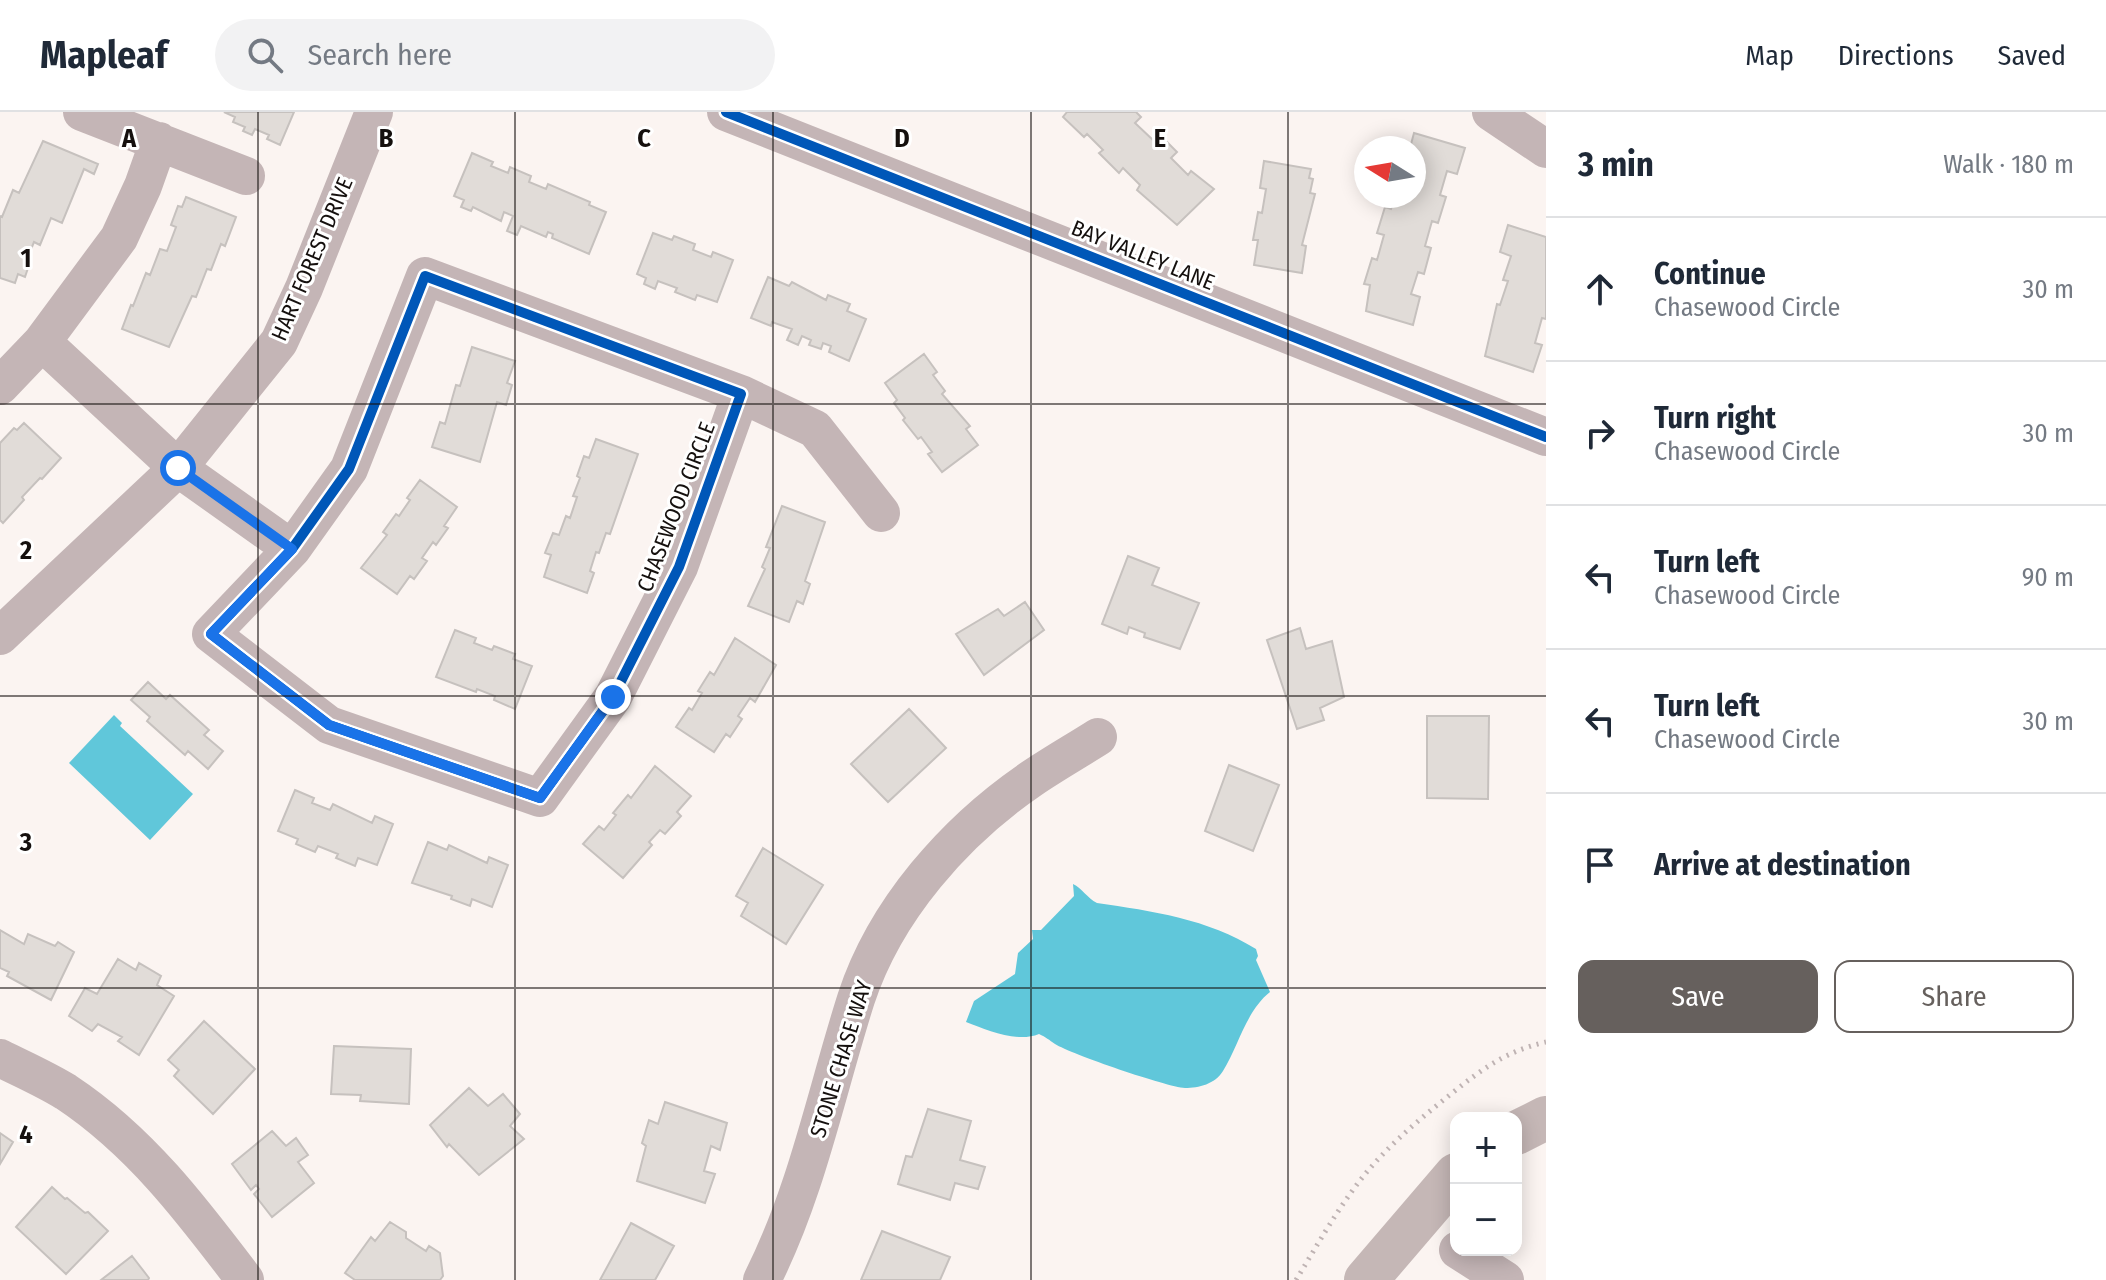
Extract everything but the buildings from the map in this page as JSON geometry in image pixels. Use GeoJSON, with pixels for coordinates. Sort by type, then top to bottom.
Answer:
{"type":"FeatureCollection","features":[{"type":"Feature","properties":{"kind":"main road"},"geometry":{"type":"LineString","coordinates":[[1522,1130],[1546,1118]]}},
{"type":"Feature","properties":{"kind":"main road"},"geometry":{"type":"LineString","coordinates":[[1366,1280],[1450,1182]]}},
{"type":"Feature","properties":{"kind":"street"},"geometry":{"type":"LineString","coordinates":[[82,112],[246,176]]}},
{"type":"Feature","properties":{"kind":"street","name":"HART FOREST DRIVE"},"geometry":{"type":"LineString","coordinates":[[0,636],[178,468],[279,342],[304,288],[374,112]]}},
{"type":"Feature","properties":{"kind":"street"},"geometry":{"type":"LineString","coordinates":[[1491,112],[1546,149]]}},
{"type":"Feature","properties":{"kind":"street","name":"BAY VALLEY LANE"},"geometry":{"type":"LineString","coordinates":[[743,115],[1546,437]]}},
{"type":"Feature","properties":{"kind":"street"},"geometry":{"type":"LineString","coordinates":[[0,386],[42,342],[119,238],[159,141]]}},
{"type":"Feature","properties":{"kind":"street","name":"CHASEWOOD CIRCLE"},"geometry":{"type":"LineString","coordinates":[[425,276],[741,394],[679,567],[613,697],[540,798],[329,725],[211,634],[292,549],[349,469],[425,276]]}},
{"type":"Feature","properties":{"kind":"street"},"geometry":{"type":"LineString","coordinates":[[42,342],[178,468],[292,549]]}},
{"type":"Feature","properties":{"kind":"street"},"geometry":{"type":"LineString","coordinates":[[741,394],[815,429],[881,513]]}},
{"type":"Feature","properties":{"kind":"street","name":"STONE CHASE WAY"},"geometry":{"type":"LineString","coordinates":[[762,1280],[813,1152],[857,996],[877,950],[900,911],[930,870],[968,830],[1029,780],[1098,737]]}},
{"type":"Feature","properties":{"kind":"street"},"geometry":{"type":"LineString","coordinates":[[0,1058],[64,1091],[146,1157],[180,1194],[245,1280]]}},
{"type":"Feature","properties":{"kind":"street"},"geometry":{"type":"LineString","coordinates":[[1413,1223],[1450,1246]]}},
{"type":"Feature","properties":{"kind":"street"},"geometry":{"type":"LineString","coordinates":[[1467,1256],[1505,1280]]}},
{"type":"Feature","properties":{"kind":"path"},"geometry":{"type":"LineString","coordinates":[[1296,1280],[1342,1207],[1398,1139],[1490,1063],[1527,1046],[1546,1042]]}},
{"type":"Feature","properties":{"kind":"water"},"geometry":{"type":"Polygon","coordinates":[[[114,715],[122,723],[120,726],[193,794],[150,840],[69,763],[114,715]]]}},
{"type":"Feature","properties":{"kind":"water"},"geometry":{"type":"Polygon","coordinates":[[[1073,884],[1097,903],[1199,923],[1256,949],[1256,960],[1270,992],[1255,1009],[1229,1061],[1216,1079],[1196,1087],[1175,1086],[1080,1055],[1039,1034],[1012,1036],[966,1022],[974,1001],[1015,974],[1018,953],[1033,939],[1032,930],[1041,930],[1074,896],[1073,884]]]}},
{"type":"Feature","properties":{"kind":"cycle path"},"geometry":{"type":"LineString","coordinates":[[726,112],[1546,437]]}},
{"type":"Feature","properties":{"kind":"cycle path"},"geometry":{"type":"LineString","coordinates":[[425,276],[741,394],[679,567],[613,697],[540,798],[329,725],[211,634],[292,549],[349,469],[425,276]]}},
{"type":"Feature","properties":{"kind":"route"},"geometry":{"type":"LineString","coordinates":[[178,468],[292,549],[211,634],[329,725],[540,798],[613,697]]}}]}
